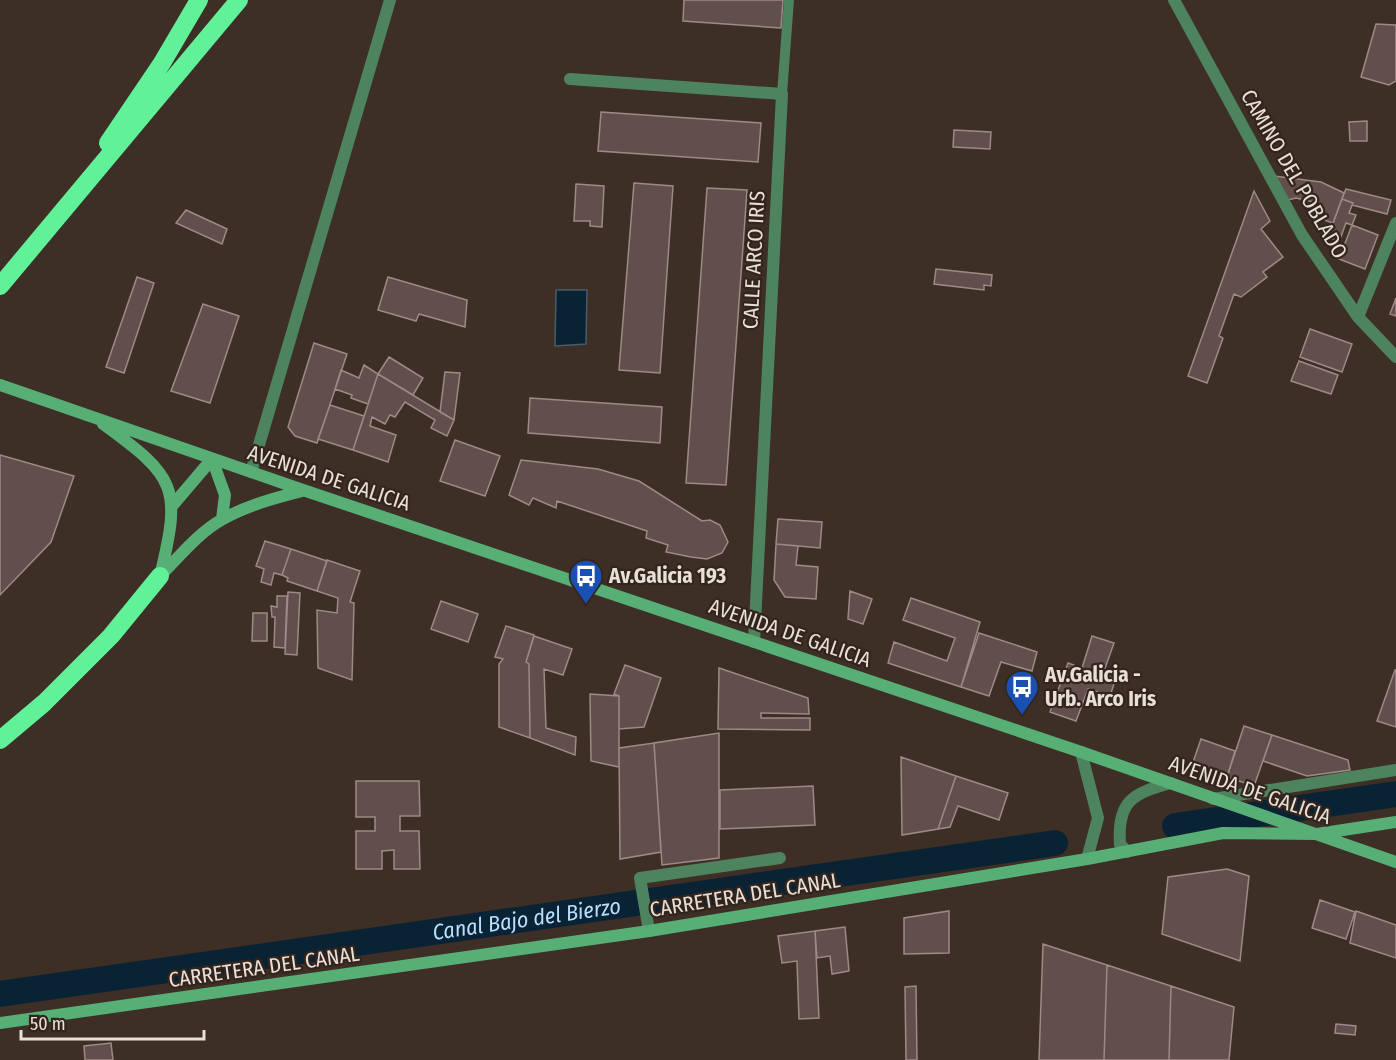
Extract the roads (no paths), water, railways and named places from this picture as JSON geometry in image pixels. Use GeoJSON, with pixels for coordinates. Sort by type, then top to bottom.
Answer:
{"type":"FeatureCollection","features":[{"type":"Feature","properties":{"kind":"highway"},"geometry":{"type":"LineString","coordinates":[[14,269],[108,143],[162,63],[199,0]]}},
{"type":"Feature","properties":{"kind":"highway"},"geometry":{"type":"LineString","coordinates":[[0,286],[239,0]]}},
{"type":"Feature","properties":{"kind":"highway"},"geometry":{"type":"LineString","coordinates":[[0,740],[44,703],[111,636],[160,576]]}},
{"type":"Feature","properties":{"kind":"main road","name":"AVENIDA DE GALICIA"},"geometry":{"type":"LineString","coordinates":[[0,385],[303,490],[1081,752],[1396,862]]}},
{"type":"Feature","properties":{"kind":"main road"},"geometry":{"type":"LineString","coordinates":[[93,416],[155,464],[167,483],[172,506],[171,529],[160,576]]}},
{"type":"Feature","properties":{"kind":"main road"},"geometry":{"type":"LineString","coordinates":[[172,506],[212,459],[225,495],[222,519]]}},
{"type":"Feature","properties":{"kind":"main road"},"geometry":{"type":"LineString","coordinates":[[160,576],[202,533],[222,519],[256,503],[303,490]]}},
{"type":"Feature","properties":{"kind":"main road"},"geometry":{"type":"LineString","coordinates":[[1317,834],[1396,822]]}},
{"type":"Feature","properties":{"kind":"main road","name":"CARRETERA DEL CANAL"},"geometry":{"type":"LineString","coordinates":[[0,1023],[649,931],[1087,859],[1223,833],[1317,834]]}},
{"type":"Feature","properties":{"kind":"street"},"geometry":{"type":"LineString","coordinates":[[251,472],[390,0]]}},
{"type":"Feature","properties":{"kind":"street","name":"CAMINO DEL POBLADO"},"geometry":{"type":"LineString","coordinates":[[1174,0],[1302,236],[1358,317],[1396,357]]}},
{"type":"Feature","properties":{"kind":"street"},"geometry":{"type":"LineString","coordinates":[[570,79],[782,94]]}},
{"type":"Feature","properties":{"kind":"street","name":"CALLE ARCO IRIS"},"geometry":{"type":"LineString","coordinates":[[754,642],[782,94]]}},
{"type":"Feature","properties":{"kind":"street"},"geometry":{"type":"LineString","coordinates":[[1358,317],[1396,223]]}},
{"type":"Feature","properties":{"kind":"street"},"geometry":{"type":"LineString","coordinates":[[1081,752],[1098,818],[1087,859]]}},
{"type":"Feature","properties":{"kind":"street"},"geometry":{"type":"LineString","coordinates":[[1213,799],[1396,770]]}},
{"type":"Feature","properties":{"kind":"street"},"geometry":{"type":"LineString","coordinates":[[1127,852],[1120,844],[1119,830],[1126,806],[1142,792],[1171,783]]}},
{"type":"Feature","properties":{"kind":"street"},"geometry":{"type":"LineString","coordinates":[[649,931],[640,878],[780,858]]}},
{"type":"Feature","properties":{"kind":"lane"},"geometry":{"type":"LineString","coordinates":[[782,94],[789,0]]}},
{"type":"Feature","properties":{"kind":"water"},"geometry":{"type":"Polygon","coordinates":[[[556,290],[587,290],[586,344],[555,346],[556,290]]]}},
{"type":"Feature","properties":{"kind":"waterway","name":"Canal Bajo del Bierzo"},"geometry":{"type":"LineString","coordinates":[[1175,826],[1396,794]]}},
{"type":"Feature","properties":{"kind":"waterway","name":"Canal Bajo del Bierzo"},"geometry":{"type":"LineString","coordinates":[[0,994],[1055,843]]}},
{"type":"Feature","properties":{"kind":"place","name":"Av.Galicia 193"},"geometry":{"type":"Point","coordinates":[586,605]}},
{"type":"Feature","properties":{"kind":"place","name":"Av.Galicia - Urb. Arco Iris"},"geometry":{"type":"Point","coordinates":[1022,716]}}]}
